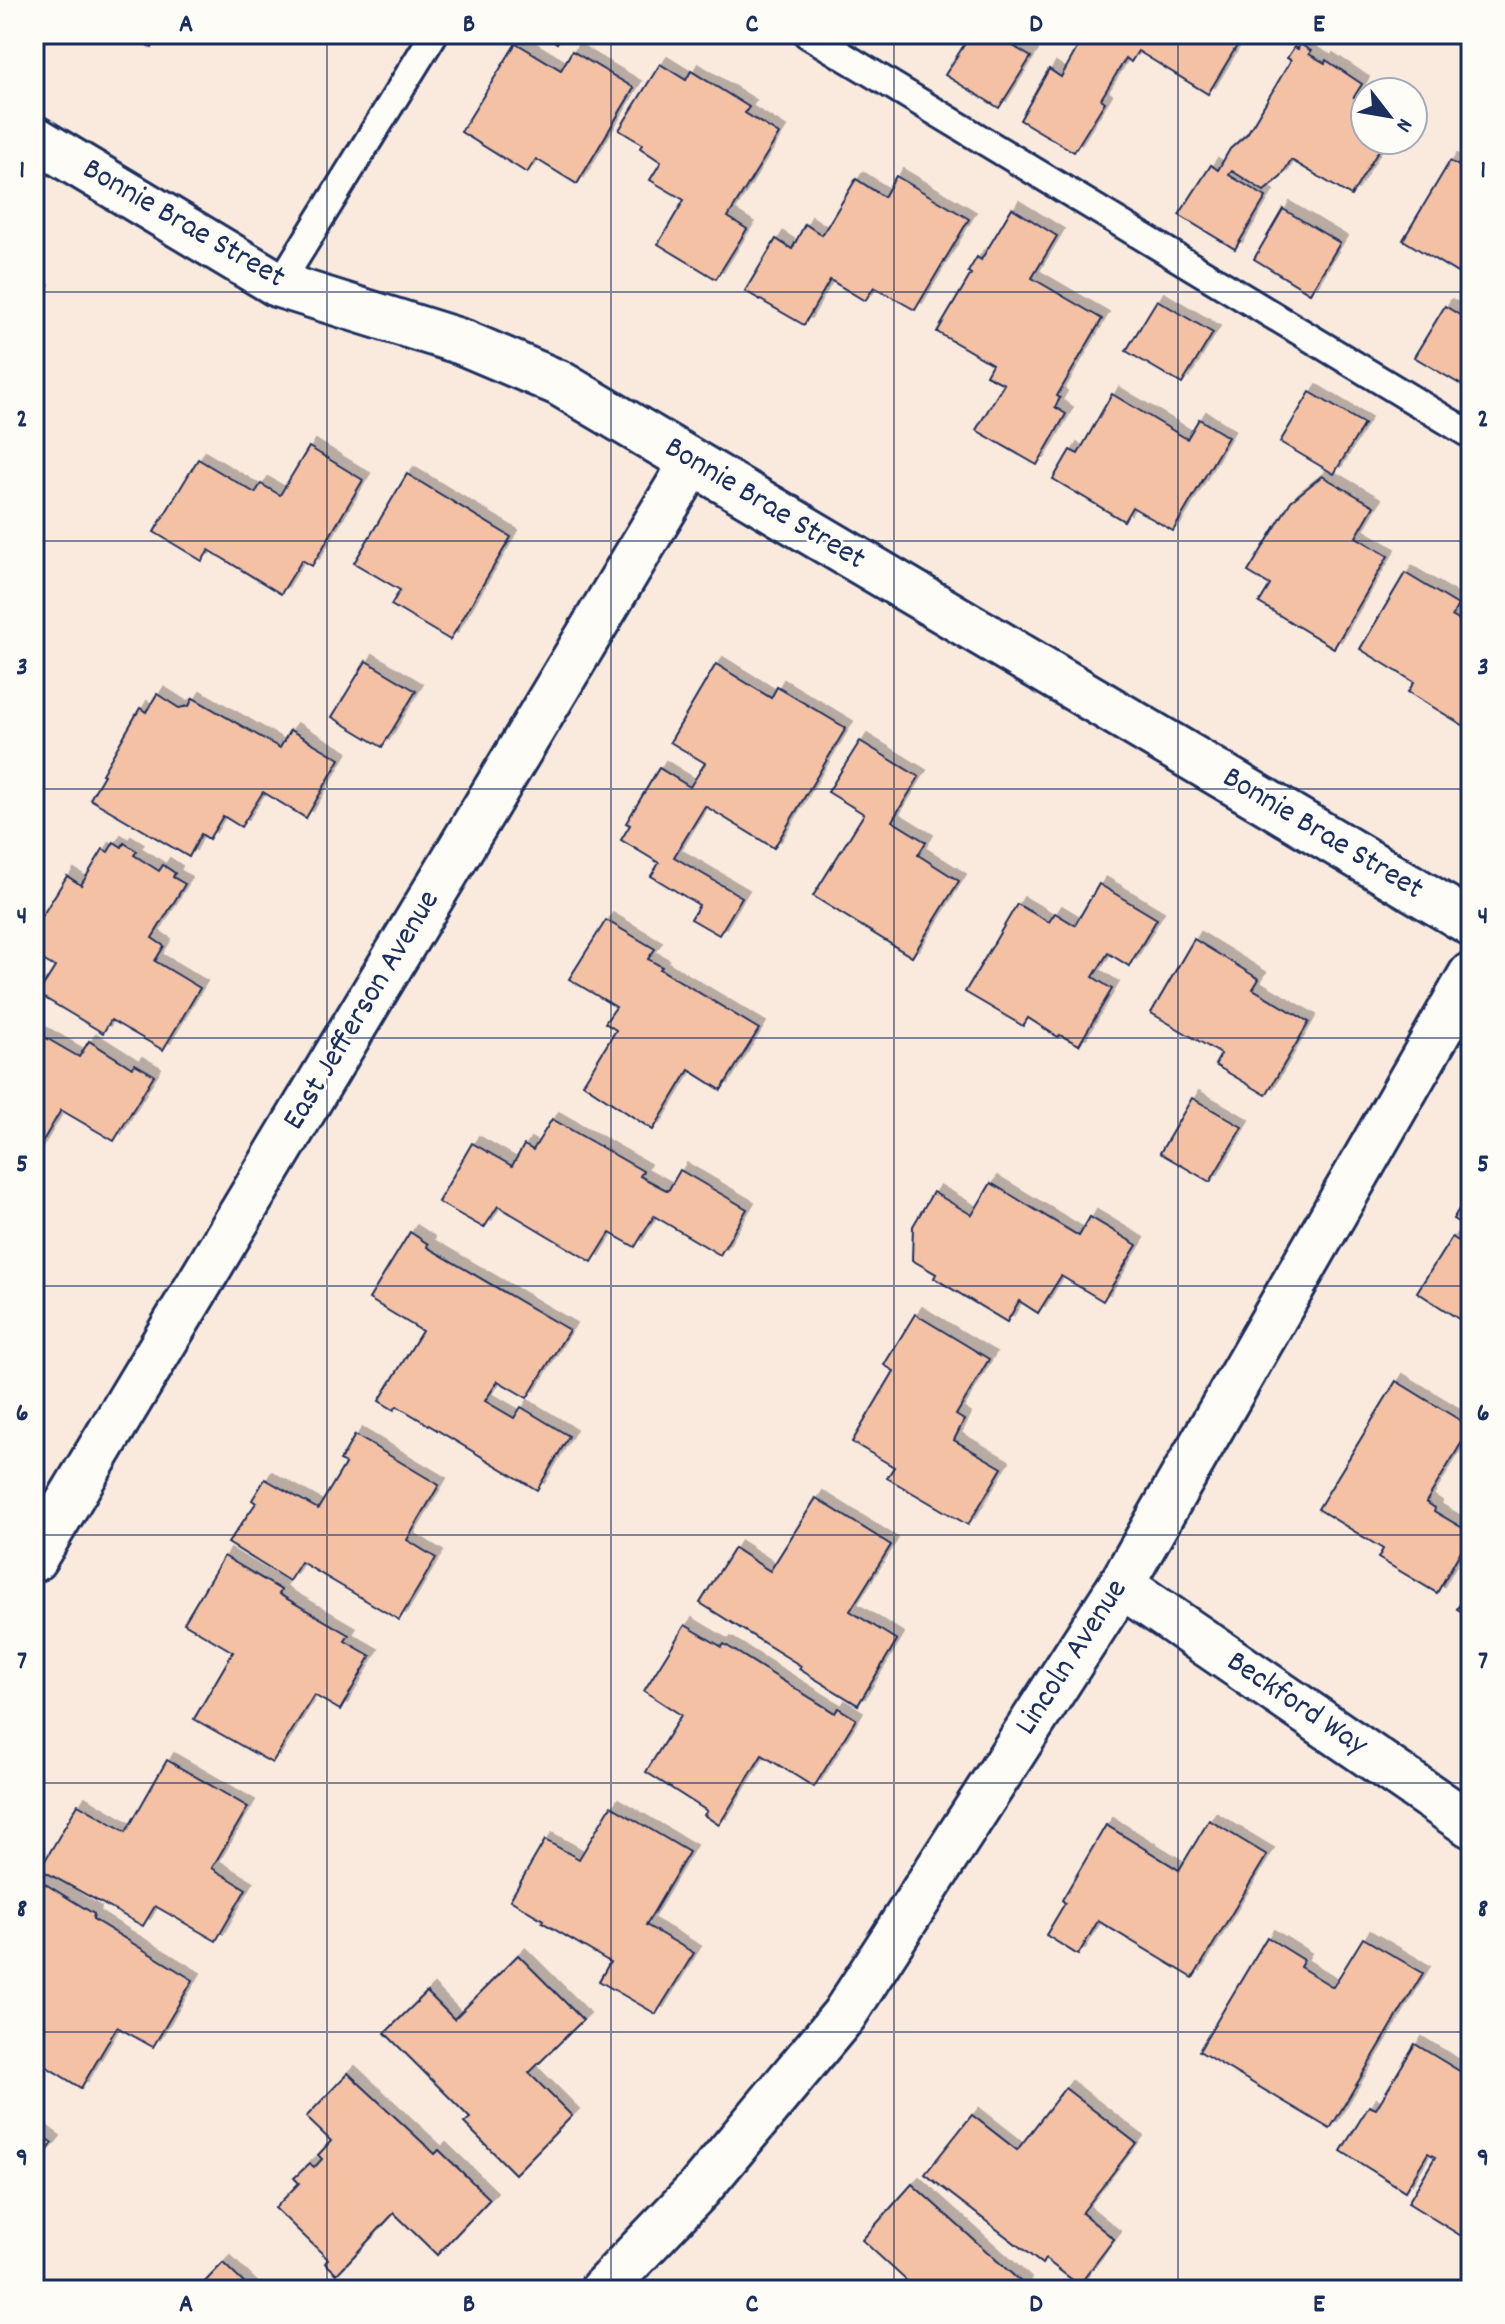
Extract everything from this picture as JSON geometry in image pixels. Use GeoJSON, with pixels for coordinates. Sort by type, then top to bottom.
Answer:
{"type":"FeatureCollection","features":[{"type":"Feature","properties":{"kind":"street","name":"Bonnie Brae Street"},"geometry":{"type":"LineString","coordinates":[[34,138],[279,285],[462,342],[559,383],[1471,923]]}},
{"type":"Feature","properties":{"kind":"street","name":"East Jefferson Avenue"},"geometry":{"type":"LineString","coordinates":[[34,1559],[692,463]]}},
{"type":"Feature","properties":{"kind":"street","name":"Lincoln Avenue"},"geometry":{"type":"LineString","coordinates":[[602,2290],[699,2189],[844,2015],[1121,1585],[1471,975]]}},
{"type":"Feature","properties":{"kind":"street","name":"Beckford Way"},"geometry":{"type":"LineString","coordinates":[[1121,1585],[1471,1825]]}},
{"type":"Feature","properties":{"kind":"lane"},"geometry":{"type":"LineString","coordinates":[[279,285],[434,34]]}},
{"type":"Feature","properties":{"kind":"lane"},"geometry":{"type":"LineString","coordinates":[[807,34],[1471,435]]}},
{"type":"Feature","properties":{"kind":"building"},"geometry":{"type":"Polygon","coordinates":[[[128,34],[160,34],[152,48],[128,34]]]}},
{"type":"Feature","properties":{"kind":"building"},"geometry":{"type":"Polygon","coordinates":[[[543,34],[562,34],[557,43],[543,34]]]}},
{"type":"Feature","properties":{"kind":"building"},"geometry":{"type":"Polygon","coordinates":[[[971,34],[994,34],[1031,57],[999,108],[945,75],[971,34]]]}},
{"type":"Feature","properties":{"kind":"building"},"geometry":{"type":"Polygon","coordinates":[[[1085,34],[1244,34],[1208,94],[1138,51],[1131,62],[1126,58],[1101,99],[1105,102],[1074,152],[1020,120],[1049,69],[1061,77],[1085,34]]]}},
{"type":"Feature","properties":{"kind":"building"},"geometry":{"type":"Polygon","coordinates":[[[516,43],[561,70],[572,51],[634,88],[577,184],[536,159],[527,173],[461,132],[516,43]]]}},
{"type":"Feature","properties":{"kind":"building"},"geometry":{"type":"Polygon","coordinates":[[[1300,44],[1311,51],[1309,54],[1325,63],[1326,60],[1350,76],[1349,156],[1375,156],[1351,196],[1291,160],[1281,177],[1264,191],[1232,171],[1229,175],[1266,197],[1235,249],[1179,215],[1211,165],[1218,170],[1230,149],[1247,134],[1291,60],[1287,58],[1294,47],[1298,49],[1300,44]]]}},
{"type":"Feature","properties":{"kind":"building"},"geometry":{"type":"Polygon","coordinates":[[[660,64],[686,80],[691,71],[749,107],[745,113],[779,134],[728,217],[747,229],[716,279],[658,244],[684,200],[650,180],[661,162],[640,148],[642,144],[619,130],[660,64]]]}},
{"type":"Feature","properties":{"kind":"building"},"geometry":{"type":"Polygon","coordinates":[[[1450,161],[1471,173],[1471,273],[1467,271],[1464,277],[1403,240],[1450,161]]]}},
{"type":"Feature","properties":{"kind":"building"},"geometry":{"type":"Polygon","coordinates":[[[896,176],[969,219],[915,310],[874,287],[865,301],[830,280],[804,325],[745,291],[776,239],[792,249],[805,224],[822,235],[856,179],[884,197],[896,176]]]}},
{"type":"Feature","properties":{"kind":"building"},"geometry":{"type":"Polygon","coordinates":[[[1012,208],[1057,236],[1032,278],[1102,319],[1057,396],[1060,398],[1055,407],[1066,414],[1037,465],[976,430],[1004,384],[986,375],[992,364],[937,332],[971,274],[968,272],[977,257],[981,260],[1012,208]]]}},
{"type":"Feature","properties":{"kind":"building"},"geometry":{"type":"Polygon","coordinates":[[[1283,209],[1340,243],[1310,293],[1254,259],[1283,209]]]}},
{"type":"Feature","properties":{"kind":"building"},"geometry":{"type":"Polygon","coordinates":[[[34,287],[42,292],[34,305],[34,287]]]}},
{"type":"Feature","properties":{"kind":"building"},"geometry":{"type":"Polygon","coordinates":[[[1157,300],[1213,333],[1182,384],[1126,351],[1157,300]]]}},
{"type":"Feature","properties":{"kind":"building"},"geometry":{"type":"Polygon","coordinates":[[[1445,306],[1471,322],[1470,390],[1414,357],[1445,306]]]}},
{"type":"Feature","properties":{"kind":"building"},"geometry":{"type":"Polygon","coordinates":[[[1310,392],[1364,424],[1334,474],[1280,442],[1310,392]]]}},
{"type":"Feature","properties":{"kind":"building"},"geometry":{"type":"Polygon","coordinates":[[[1112,394],[1187,439],[1199,419],[1228,437],[1173,531],[1132,507],[1124,521],[1053,479],[1070,450],[1078,454],[1112,394]]]}},
{"type":"Feature","properties":{"kind":"building"},"geometry":{"type":"Polygon","coordinates":[[[309,447],[363,480],[312,566],[302,560],[281,594],[209,550],[202,561],[154,532],[198,459],[255,493],[261,484],[280,495],[309,447]]]}},
{"type":"Feature","properties":{"kind":"building"},"geometry":{"type":"Polygon","coordinates":[[[407,474],[511,537],[450,640],[391,605],[400,590],[354,563],[407,474]]]}},
{"type":"Feature","properties":{"kind":"building"},"geometry":{"type":"Polygon","coordinates":[[[1322,476],[1374,506],[1356,537],[1388,556],[1334,648],[1259,603],[1270,585],[1248,572],[1291,501],[1322,476]]]}},
{"type":"Feature","properties":{"kind":"building"},"geometry":{"type":"Polygon","coordinates":[[[1405,573],[1458,605],[1452,616],[1471,627],[1471,730],[1408,692],[1414,682],[1360,649],[1405,573]]]}},
{"type":"Feature","properties":{"kind":"building"},"geometry":{"type":"Polygon","coordinates":[[[366,661],[416,691],[382,747],[332,717],[366,661]]]}},
{"type":"Feature","properties":{"kind":"building"},"geometry":{"type":"Polygon","coordinates":[[[716,664],[771,698],[777,687],[846,728],[774,848],[705,806],[674,857],[742,897],[719,935],[691,919],[699,905],[651,876],[659,863],[621,840],[630,825],[626,823],[659,768],[690,787],[705,763],[670,742],[716,664]]]}},
{"type":"Feature","properties":{"kind":"building"},"geometry":{"type":"Polygon","coordinates":[[[157,694],[179,708],[189,706],[193,698],[280,748],[290,730],[340,759],[306,818],[263,792],[241,827],[223,816],[209,839],[201,834],[189,857],[90,799],[140,708],[146,712],[157,694]]]}},
{"type":"Feature","properties":{"kind":"building"},"geometry":{"type":"Polygon","coordinates":[[[860,741],[919,777],[892,821],[926,842],[918,855],[959,881],[912,957],[813,896],[864,814],[828,792],[860,741]]]}},
{"type":"Feature","properties":{"kind":"building"},"geometry":{"type":"Polygon","coordinates":[[[114,842],[122,847],[124,843],[137,851],[134,855],[159,871],[163,865],[175,873],[173,877],[185,884],[152,938],[164,946],[155,961],[200,988],[163,1050],[111,1020],[103,1033],[38,994],[55,967],[34,955],[34,929],[67,876],[81,885],[103,849],[108,852],[114,842]]]}},
{"type":"Feature","properties":{"kind":"building"},"geometry":{"type":"Polygon","coordinates":[[[1099,884],[1157,919],[1129,966],[1108,953],[1093,977],[1112,989],[1079,1045],[1060,1035],[1058,1037],[1028,1018],[1023,1026],[965,992],[1017,904],[1049,922],[1055,913],[1075,925],[1099,884]]]}},
{"type":"Feature","properties":{"kind":"building"},"geometry":{"type":"Polygon","coordinates":[[[606,920],[655,949],[648,959],[662,967],[660,969],[759,1029],[721,1090],[689,1070],[653,1130],[583,1084],[616,1030],[605,1023],[616,1007],[569,979],[606,920]]]}},
{"type":"Feature","properties":{"kind":"building"},"geometry":{"type":"Polygon","coordinates":[[[1194,939],[1259,979],[1253,989],[1309,1022],[1266,1095],[1215,1065],[1221,1054],[1151,1013],[1194,939]]]}},
{"type":"Feature","properties":{"kind":"building"},"geometry":{"type":"Polygon","coordinates":[[[34,1031],[79,1057],[89,1041],[132,1068],[135,1064],[154,1075],[114,1141],[61,1110],[34,1156],[34,1031]]]}},
{"type":"Feature","properties":{"kind":"building"},"geometry":{"type":"Polygon","coordinates":[[[1192,1098],[1242,1127],[1210,1182],[1160,1153],[1192,1098]]]}},
{"type":"Feature","properties":{"kind":"building"},"geometry":{"type":"Polygon","coordinates":[[[552,1119],[643,1171],[640,1176],[668,1191],[680,1170],[747,1209],[720,1255],[654,1216],[635,1247],[610,1233],[592,1262],[498,1206],[484,1228],[438,1202],[472,1143],[512,1166],[524,1145],[533,1150],[552,1119]]]}},
{"type":"Feature","properties":{"kind":"building"},"geometry":{"type":"Polygon","coordinates":[[[991,1183],[1079,1236],[1090,1217],[1137,1245],[1103,1301],[1061,1276],[1038,1313],[1019,1301],[1007,1322],[934,1278],[936,1274],[912,1260],[913,1226],[933,1192],[972,1215],[991,1183]]]}},
{"type":"Feature","properties":{"kind":"building"},"geometry":{"type":"Polygon","coordinates":[[[1471,1189],[1471,1230],[1453,1219],[1471,1189]]]}},
{"type":"Feature","properties":{"kind":"building"},"geometry":{"type":"Polygon","coordinates":[[[410,1232],[428,1244],[427,1247],[569,1330],[527,1398],[498,1381],[485,1401],[514,1418],[521,1407],[569,1436],[537,1490],[397,1406],[394,1410],[379,1401],[422,1331],[369,1299],[410,1232]]]}},
{"type":"Feature","properties":{"kind":"building"},"geometry":{"type":"Polygon","coordinates":[[[1452,1237],[1471,1249],[1471,1327],[1417,1292],[1452,1237]]]}},
{"type":"Feature","properties":{"kind":"building"},"geometry":{"type":"Polygon","coordinates":[[[915,1314],[989,1359],[956,1415],[964,1420],[954,1440],[1002,1468],[968,1525],[887,1478],[894,1467],[852,1442],[894,1371],[884,1365],[915,1314]]]}},
{"type":"Feature","properties":{"kind":"building"},"geometry":{"type":"Polygon","coordinates":[[[1396,1381],[1471,1427],[1426,1502],[1435,1508],[1434,1511],[1471,1533],[1437,1593],[1378,1558],[1383,1549],[1318,1509],[1396,1381]]]}},
{"type":"Feature","properties":{"kind":"building"},"geometry":{"type":"Polygon","coordinates":[[[355,1435],[439,1485],[407,1540],[436,1558],[399,1620],[301,1562],[289,1581],[228,1543],[256,1503],[252,1500],[265,1479],[318,1509],[345,1464],[340,1461],[355,1435]]]}},
{"type":"Feature","properties":{"kind":"building"},"geometry":{"type":"Polygon","coordinates":[[[816,1498],[891,1545],[850,1611],[897,1640],[858,1705],[700,1603],[734,1548],[770,1571],[816,1498]]]}},
{"type":"Feature","properties":{"kind":"building"},"geometry":{"type":"Polygon","coordinates":[[[224,1556],[281,1590],[279,1594],[349,1635],[345,1641],[371,1656],[340,1710],[314,1695],[272,1763],[194,1719],[233,1652],[184,1623],[224,1556]]]}},
{"type":"Feature","properties":{"kind":"building"},"geometry":{"type":"Polygon","coordinates":[[[1471,1585],[1471,1617],[1457,1609],[1471,1585]]]}},
{"type":"Feature","properties":{"kind":"building"},"geometry":{"type":"Polygon","coordinates":[[[685,1625],[722,1647],[724,1644],[835,1713],[838,1708],[856,1719],[814,1787],[762,1755],[719,1825],[704,1815],[707,1811],[646,1772],[681,1715],[644,1691],[685,1625]]]}},
{"type":"Feature","properties":{"kind":"building"},"geometry":{"type":"Polygon","coordinates":[[[167,1760],[248,1807],[212,1868],[246,1889],[216,1941],[155,1906],[143,1926],[40,1869],[78,1804],[126,1832],[167,1760]]]}},
{"type":"Feature","properties":{"kind":"building"},"geometry":{"type":"Polygon","coordinates":[[[611,1806],[689,1852],[646,1925],[694,1953],[656,2014],[599,1981],[610,1962],[510,1900],[545,1840],[579,1859],[611,1806]]]}},
{"type":"Feature","properties":{"kind":"building"},"geometry":{"type":"Polygon","coordinates":[[[1209,1820],[1267,1855],[1193,1978],[1098,1921],[1078,1955],[1046,1935],[1065,1903],[1062,1900],[1106,1825],[1179,1870],[1209,1820]]]}},
{"type":"Feature","properties":{"kind":"building"},"geometry":{"type":"Polygon","coordinates":[[[34,1877],[94,1914],[93,1919],[193,1980],[153,2047],[117,2027],[81,2088],[34,2059],[34,1988],[42,1974],[34,1969],[34,1877]]]}},
{"type":"Feature","properties":{"kind":"building"},"geometry":{"type":"Polygon","coordinates":[[[1267,1937],[1304,1960],[1300,1967],[1333,1987],[1363,1938],[1423,1973],[1330,2129],[1199,2051],[1267,1937]]]}},
{"type":"Feature","properties":{"kind":"building"},"geometry":{"type":"Polygon","coordinates":[[[518,1955],[583,2020],[529,2073],[572,2116],[515,2174],[464,2123],[470,2118],[385,2033],[427,1992],[454,2019],[518,1955]]]}},
{"type":"Feature","properties":{"kind":"building"},"geometry":{"type":"Polygon","coordinates":[[[1415,2044],[1471,2078],[1471,2242],[1408,2203],[1435,2157],[1428,2153],[1405,2191],[1341,2151],[1369,2106],[1376,2109],[1415,2044]]]}},
{"type":"Feature","properties":{"kind":"building"},"geometry":{"type":"Polygon","coordinates":[[[348,2073],[435,2154],[439,2150],[490,2199],[437,2255],[394,2213],[337,2274],[325,2263],[328,2259],[275,2208],[299,2183],[294,2178],[309,2164],[314,2168],[322,2159],[318,2155],[331,2141],[306,2117],[348,2073]]]}},
{"type":"Feature","properties":{"kind":"building"},"geometry":{"type":"Polygon","coordinates":[[[1065,2088],[1136,2143],[1082,2213],[1114,2239],[1079,2285],[1045,2259],[1042,2264],[925,2174],[972,2115],[1017,2150],[1065,2088]]]}},
{"type":"Feature","properties":{"kind":"building"},"geometry":{"type":"Polygon","coordinates":[[[34,2129],[53,2143],[34,2167],[34,2129]]]}},
{"type":"Feature","properties":{"kind":"building"},"geometry":{"type":"Polygon","coordinates":[[[912,2184],[1024,2285],[1021,2290],[900,2290],[907,2281],[862,2240],[912,2184]]]}},
{"type":"Feature","properties":{"kind":"building"},"geometry":{"type":"Polygon","coordinates":[[[223,2263],[251,2290],[197,2290],[223,2263]]]}}]}
